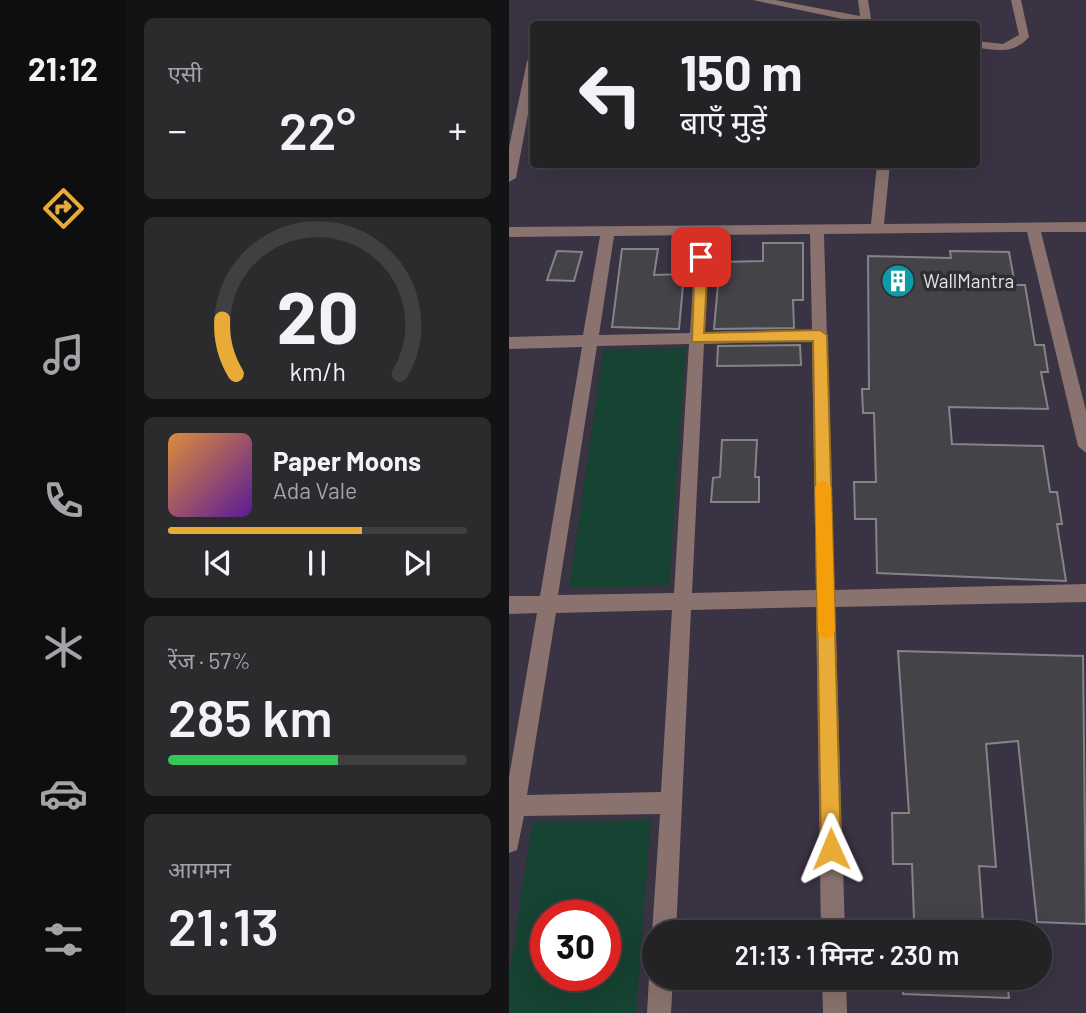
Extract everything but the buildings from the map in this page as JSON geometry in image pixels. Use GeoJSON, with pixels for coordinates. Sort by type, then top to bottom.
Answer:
{"type":"FeatureCollection","features":[{"type":"Feature","properties":{"kind":"street"},"geometry":{"type":"LineString","coordinates":[[758,0],[849,21],[865,21],[863,0]]}},
{"type":"Feature","properties":{"kind":"street"},"geometry":{"type":"LineString","coordinates":[[980,45],[1011,47],[1025,35],[1016,0]]}},
{"type":"Feature","properties":{"kind":"street"},"geometry":{"type":"LineString","coordinates":[[509,178],[516,116],[530,71]]}},
{"type":"Feature","properties":{"kind":"street"},"geometry":{"type":"LineString","coordinates":[[877,229],[884,168]]}},
{"type":"Feature","properties":{"kind":"street"},"geometry":{"type":"LineString","coordinates":[[1033,227],[1086,446]]}},
{"type":"Feature","properties":{"kind":"street"},"geometry":{"type":"LineString","coordinates":[[509,232],[1086,227]]}},
{"type":"Feature","properties":{"kind":"street"},"geometry":{"type":"LineString","coordinates":[[817,229],[833,920]]}},
{"type":"Feature","properties":{"kind":"street"},"geometry":{"type":"LineString","coordinates":[[665,920],[703,230]]}},
{"type":"Feature","properties":{"kind":"street"},"geometry":{"type":"LineString","coordinates":[[509,842],[512,806],[608,231]]}},
{"type":"Feature","properties":{"kind":"street"},"geometry":{"type":"LineString","coordinates":[[509,343],[820,335]]}},
{"type":"Feature","properties":{"kind":"street"},"geometry":{"type":"LineString","coordinates":[[509,605],[1086,593]]}},
{"type":"Feature","properties":{"kind":"street"},"geometry":{"type":"LineString","coordinates":[[512,806],[671,803]]}},
{"type":"Feature","properties":{"kind":"street"},"geometry":{"type":"LineString","coordinates":[[659,1013],[660,990]]}},
{"type":"Feature","properties":{"kind":"street"},"geometry":{"type":"LineString","coordinates":[[834,990],[835,1013]]}},
{"type":"Feature","properties":{"kind":"shaded area"},"geometry":{"type":"Polygon","coordinates":[[[509,0],[1086,0],[1086,1013],[509,1013],[509,0]]]}},
{"type":"Feature","properties":{"kind":"green space"},"geometry":{"type":"Polygon","coordinates":[[[686,348],[669,586],[569,588],[603,350],[686,348]]]}},
{"type":"Feature","properties":{"kind":"green space"},"geometry":{"type":"Polygon","coordinates":[[[651,820],[636,1013],[509,1013],[509,976],[532,822],[651,820]]]}},
{"type":"Feature","properties":{"kind":"slow traffic"},"geometry":{"type":"LineString","coordinates":[[823,487],[826,631]]}},
{"type":"Feature","properties":{"kind":"place","name":"WallMantra"},"geometry":{"type":"Point","coordinates":[898,281]}},
{"type":"Feature","properties":{"kind":"route"},"geometry":{"type":"LineString","coordinates":[[701,257],[697,338],[820,335],[831,849]]}}]}
